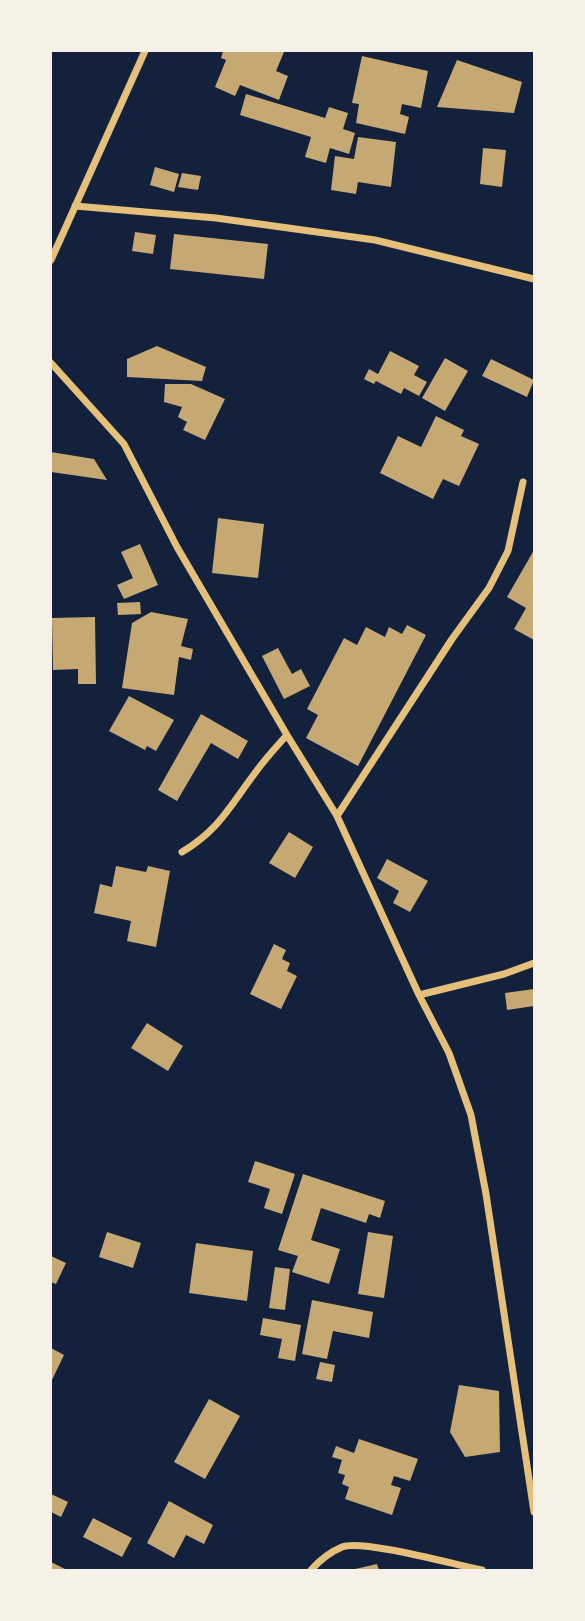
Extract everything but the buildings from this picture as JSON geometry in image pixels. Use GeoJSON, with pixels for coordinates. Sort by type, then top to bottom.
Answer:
{"type":"FeatureCollection","features":[{"type":"Feature","properties":{"kind":"street"},"geometry":{"type":"LineString","coordinates":[[51,260],[145,51]]}},
{"type":"Feature","properties":{"kind":"street"},"geometry":{"type":"LineString","coordinates":[[75,206],[216,218],[375,240],[534,279]]}},
{"type":"Feature","properties":{"kind":"street"},"geometry":{"type":"LineString","coordinates":[[51,363],[124,444],[177,547],[337,816],[419,995],[449,1053],[471,1115],[488,1207],[534,1512]]}},
{"type":"Feature","properties":{"kind":"street"},"geometry":{"type":"LineString","coordinates":[[337,816],[452,639],[489,588],[508,551],[523,482]]}},
{"type":"Feature","properties":{"kind":"street"},"geometry":{"type":"LineString","coordinates":[[182,852],[203,839],[230,811],[256,772],[287,735]]}},
{"type":"Feature","properties":{"kind":"street"},"geometry":{"type":"LineString","coordinates":[[419,995],[504,974],[534,963]]}},
{"type":"Feature","properties":{"kind":"street"},"geometry":{"type":"LineString","coordinates":[[312,1570],[319,1561],[344,1545],[390,1549],[482,1570]]}}]}
